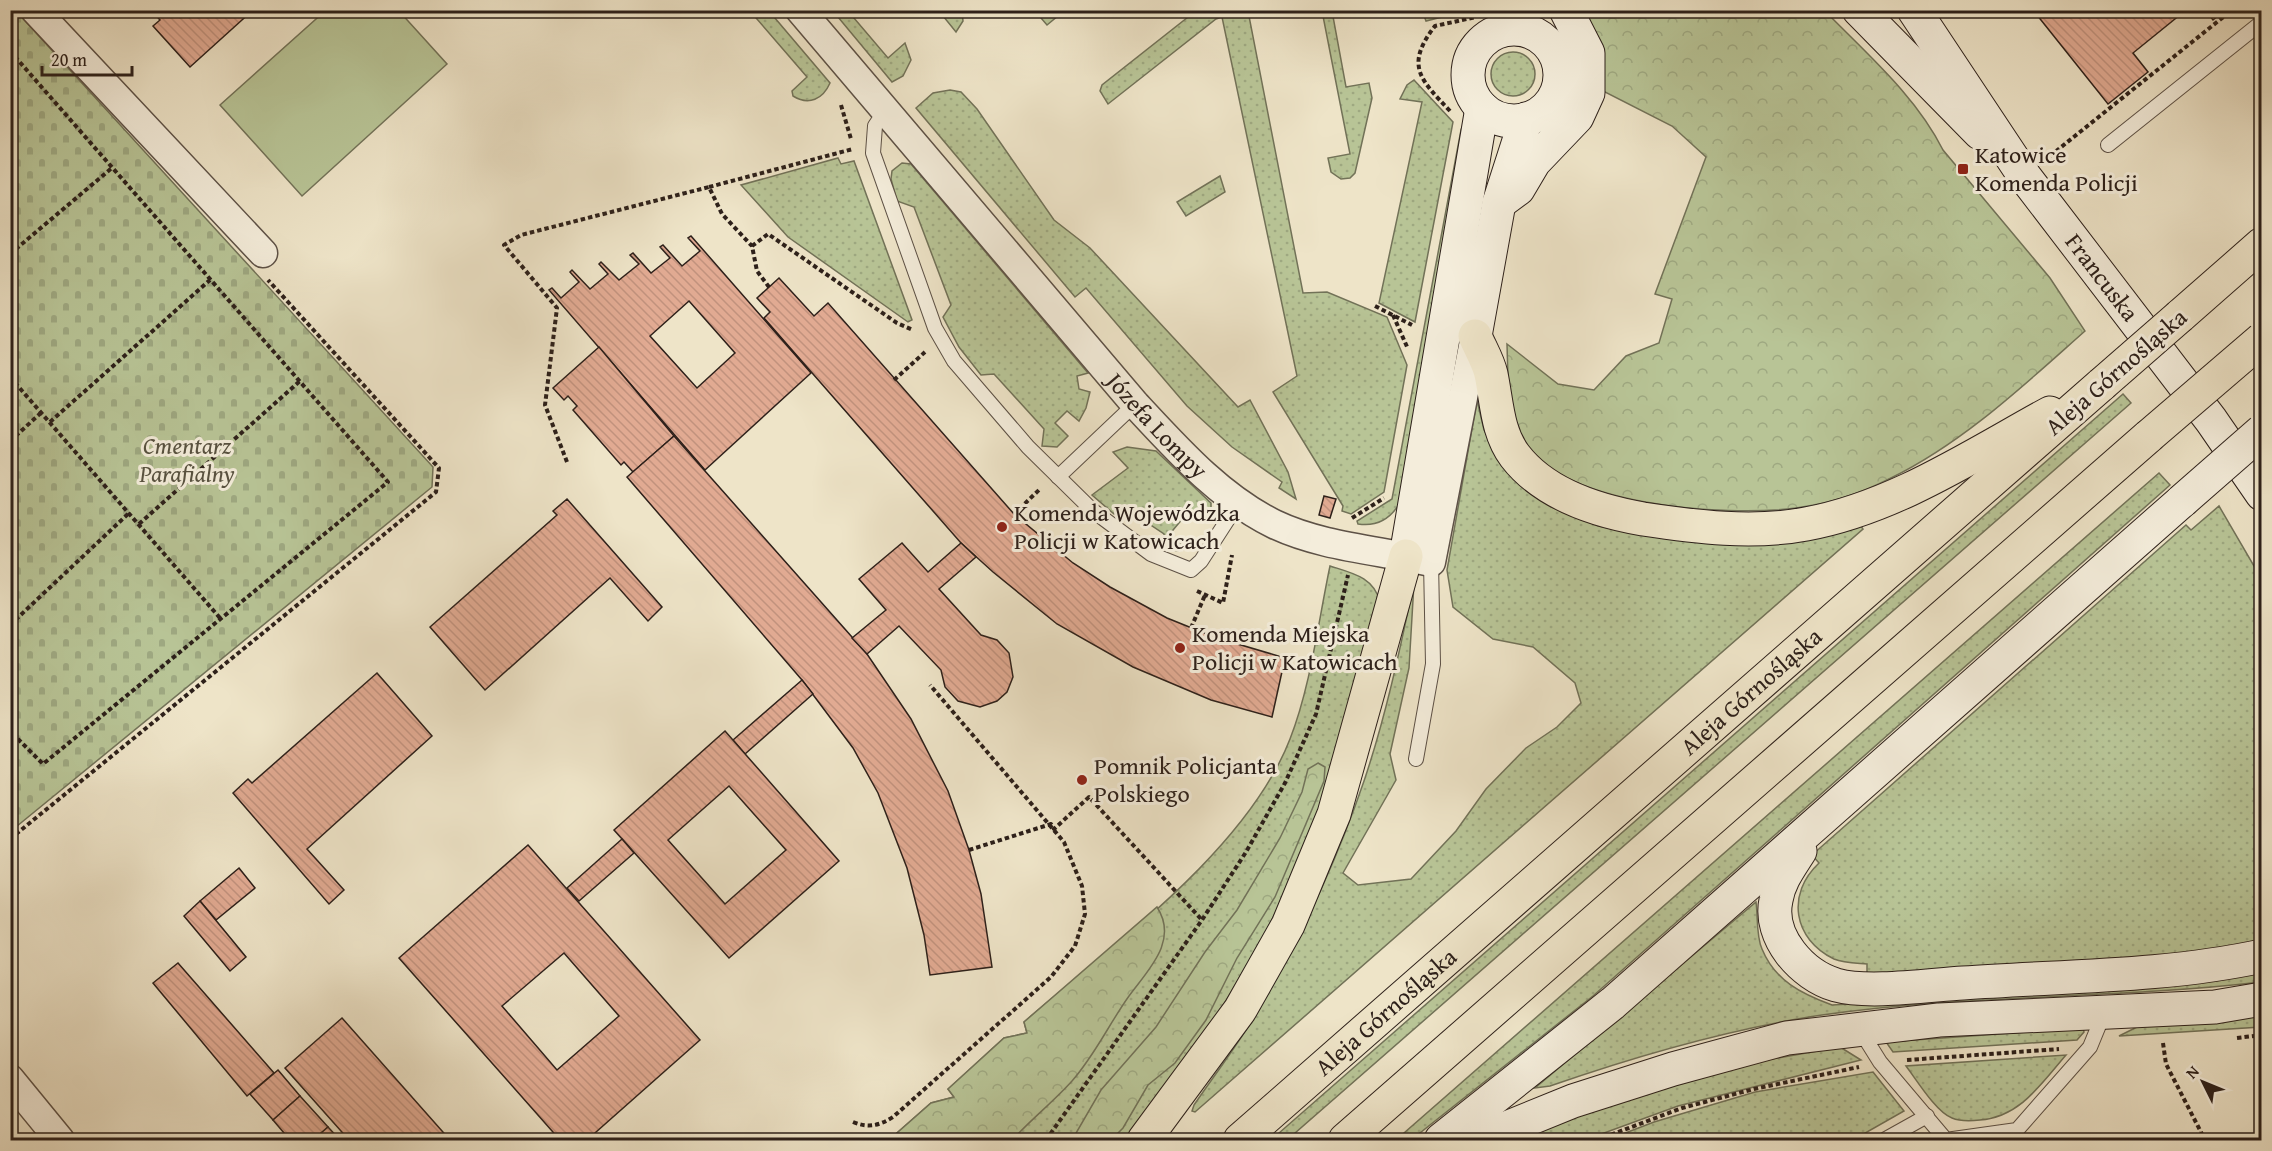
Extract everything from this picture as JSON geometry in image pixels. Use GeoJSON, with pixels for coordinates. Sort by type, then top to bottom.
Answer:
{"type":"FeatureCollection","features":[{"type":"Feature","properties":{"kind":"highway","name":"Aleja Górnośląska"},"geometry":{"type":"LineString","coordinates":[[1240,1140],[2256,249]]}},
{"type":"Feature","properties":{"kind":"highway"},"geometry":{"type":"LineString","coordinates":[[1475,336],[1491,371],[1497,415],[1504,436],[1515,456],[1533,475],[1557,491],[1610,513],[1689,526],[1733,529],[1794,526],[1854,512],[1931,478],[2102,384]]}},
{"type":"Feature","properties":{"kind":"highway"},"geometry":{"type":"LineString","coordinates":[[1345,1140],[2262,339]]}},
{"type":"Feature","properties":{"kind":"highway"},"geometry":{"type":"LineString","coordinates":[[1143,1140],[1240,1010],[1288,925],[1334,814],[1418,559]]}},
{"type":"Feature","properties":{"kind":"street"},"geometry":{"type":"LineString","coordinates":[[35,10],[263,253]]}},
{"type":"Feature","properties":{"kind":"street","name":"Józefa Lompy"},"geometry":{"type":"LineString","coordinates":[[800,10],[1135,404],[1187,459],[1239,502],[1275,524],[1348,546],[1418,559]]}},
{"type":"Feature","properties":{"kind":"street"},"geometry":{"type":"LineString","coordinates":[[1499,203],[1518,189],[1534,162],[1577,117],[1588,93],[1588,53],[1566,10]]}},
{"type":"Feature","properties":{"kind":"street","name":"Francuska"},"geometry":{"type":"LineString","coordinates":[[1859,10],[2037,167]]}},
{"type":"Feature","properties":{"kind":"street","name":"Francuska"},"geometry":{"type":"LineString","coordinates":[[1914,10],[2037,167],[2262,494]]}},
{"type":"Feature","properties":{"kind":"street"},"geometry":{"type":"LineString","coordinates":[[1418,559],[1472,94],[1468,76],[1470,62],[1477,48],[1486,38],[1494,18],[1518,29],[1537,23],[1557,58],[1560,73],[1558,88],[1551,101],[1540,112],[1526,119],[1503,119],[1470,113]]}},
{"type":"Feature","properties":{"kind":"street"},"geometry":{"type":"LineString","coordinates":[[1418,559],[1475,336],[1499,203],[1526,119]]}},
{"type":"Feature","properties":{"kind":"street"},"geometry":{"type":"LineString","coordinates":[[1441,1140],[1613,1003],[2262,431]]}},
{"type":"Feature","properties":{"kind":"street"},"geometry":{"type":"LineString","coordinates":[[1819,822],[1781,882],[1775,902],[1781,938],[1789,952],[1803,967],[1818,978],[1838,986],[1883,988],[2154,970],[2237,962],[2262,956]]}},
{"type":"Feature","properties":{"kind":"street"},"geometry":{"type":"LineString","coordinates":[[1477,1140],[1572,1101],[1673,1069],[1787,1038],[1939,1020],[2215,1007],[2262,999]]}},
{"type":"Feature","properties":{"kind":"street"},"geometry":{"type":"LineString","coordinates":[[10,1079],[60,1140]]}},
{"type":"Feature","properties":{"kind":"lane"},"geometry":{"type":"LineString","coordinates":[[2108,146],[2262,22]]}},
{"type":"Feature","properties":{"kind":"lane"},"geometry":{"type":"LineString","coordinates":[[885,111],[875,126],[873,153],[935,328],[954,361],[1028,447],[1092,510],[1151,554],[1191,570],[1202,561],[1239,502]]}},
{"type":"Feature","properties":{"kind":"lane"},"geometry":{"type":"LineString","coordinates":[[1058,477],[1135,404]]}},
{"type":"Feature","properties":{"kind":"lane"},"geometry":{"type":"LineString","coordinates":[[1416,759],[1433,664],[1418,559]]}},
{"type":"Feature","properties":{"kind":"lane"},"geometry":{"type":"LineString","coordinates":[[1859,1029],[1881,1062],[1946,1140],[2017,1130],[2090,1047],[2104,1011]]}},
{"type":"Feature","properties":{"kind":"lane"},"geometry":{"type":"LineString","coordinates":[[1884,1140],[1927,1116]]}},
{"type":"Feature","properties":{"kind":"path"},"geometry":{"type":"LineString","coordinates":[[2037,167],[2232,10]]}},
{"type":"Feature","properties":{"kind":"path"},"geometry":{"type":"LineString","coordinates":[[1470,113],[1421,81],[1418,64],[1426,38],[1435,26],[1476,17],[1494,18]]}},
{"type":"Feature","properties":{"kind":"path"},"geometry":{"type":"LineString","coordinates":[[10,51],[388,482],[43,764],[10,731]]}},
{"type":"Feature","properties":{"kind":"path"},"geometry":{"type":"LineString","coordinates":[[567,462],[545,405],[557,308],[504,245],[521,235],[854,149]]}},
{"type":"Feature","properties":{"kind":"path"},"geometry":{"type":"LineString","coordinates":[[10,254],[113,167]]}},
{"type":"Feature","properties":{"kind":"path"},"geometry":{"type":"LineString","coordinates":[[709,187],[722,214],[752,246],[757,271],[770,287]]}},
{"type":"Feature","properties":{"kind":"path"},"geometry":{"type":"LineString","coordinates":[[10,839],[436,492],[439,468],[253,262],[263,253]]}},
{"type":"Feature","properties":{"kind":"path"},"geometry":{"type":"LineString","coordinates":[[50,422],[210,280]]}},
{"type":"Feature","properties":{"kind":"path"},"geometry":{"type":"LineString","coordinates":[[1375,306],[1420,329]]}},
{"type":"Feature","properties":{"kind":"path"},"geometry":{"type":"LineString","coordinates":[[1393,314],[1410,353]]}},
{"type":"Feature","properties":{"kind":"path"},"geometry":{"type":"LineString","coordinates":[[894,380],[924,354]]}},
{"type":"Feature","properties":{"kind":"path"},"geometry":{"type":"LineString","coordinates":[[10,377],[220,618]]}},
{"type":"Feature","properties":{"kind":"path"},"geometry":{"type":"LineString","coordinates":[[139,524],[300,381]]}},
{"type":"Feature","properties":{"kind":"path"},"geometry":{"type":"LineString","coordinates":[[10,441],[42,412]]}},
{"type":"Feature","properties":{"kind":"path"},"geometry":{"type":"LineString","coordinates":[[1014,514],[1040,489]]}},
{"type":"Feature","properties":{"kind":"path"},"geometry":{"type":"LineString","coordinates":[[10,625],[129,513]]}},
{"type":"Feature","properties":{"kind":"path"},"geometry":{"type":"LineString","coordinates":[[1046,1140],[1202,920],[1246,852],[1285,783],[1316,714],[1349,572],[1348,546]]}},
{"type":"Feature","properties":{"kind":"path"},"geometry":{"type":"LineString","coordinates":[[1191,628],[1205,595]]}},
{"type":"Feature","properties":{"kind":"path"},"geometry":{"type":"LineString","coordinates":[[852,1122],[865,1127],[881,1124],[893,1118],[1051,977],[1070,954],[1082,929],[1085,901],[1071,854],[1052,826],[930,685]]}},
{"type":"Feature","properties":{"kind":"path"},"geometry":{"type":"LineString","coordinates":[[969,850],[1052,826],[1089,797],[1202,920]]}},
{"type":"Feature","properties":{"kind":"path"},"geometry":{"type":"LineString","coordinates":[[2226,1039],[2262,1035]]}},
{"type":"Feature","properties":{"kind":"path"},"geometry":{"type":"LineString","coordinates":[[2152,1043],[2174,1042]]}},
{"type":"Feature","properties":{"kind":"path"},"geometry":{"type":"LineString","coordinates":[[2163,1043],[2166,1064],[2205,1140]]}},
{"type":"Feature","properties":{"kind":"path"},"geometry":{"type":"LineString","coordinates":[[1597,1140],[1692,1106],[1754,1089],[1881,1062],[2090,1047]]}},
{"type":"Feature","properties":{"kind":"path"},"geometry":{"type":"LineString","coordinates":[[2187,1140],[2201,1133]]}},
{"type":"Feature","properties":{"kind":"green space"},"geometry":{"type":"Polygon","coordinates":[[[1197,10],[1248,11],[1303,293],[1327,292],[1387,317],[1407,365],[1384,492],[1351,514],[1342,511],[1343,506],[1273,392],[1297,376],[1222,17],[1216,19],[1108,104],[1100,91],[1102,85],[1197,10]]]}},
{"type":"Feature","properties":{"kind":"green space"},"geometry":{"type":"Polygon","coordinates":[[[1422,10],[1466,10],[1466,11],[1426,21],[1422,10]]]}},
{"type":"Feature","properties":{"kind":"green space"},"geometry":{"type":"Polygon","coordinates":[[[1578,10],[1825,11],[1905,94],[1932,130],[1943,150],[2050,278],[2085,331],[1992,411],[1944,447],[1918,464],[1880,483],[1832,501],[1796,508],[1766,510],[1687,508],[1644,502],[1603,492],[1567,478],[1538,459],[1519,434],[1510,401],[1507,344],[1558,384],[1594,390],[1626,356],[1659,343],[1672,299],[1655,294],[1706,157],[1672,126],[1603,91],[1578,10]]]}},
{"type":"Feature","properties":{"kind":"green space","name":"Cmentarz Parafialny"},"geometry":{"type":"Polygon","coordinates":[[[10,11],[16,11],[433,467],[432,487],[11,831],[10,11]]]}},
{"type":"Feature","properties":{"kind":"green space"},"geometry":{"type":"Polygon","coordinates":[[[325,11],[399,11],[447,64],[302,196],[220,105],[325,11]]]}},
{"type":"Feature","properties":{"kind":"green space"},"geometry":{"type":"Polygon","coordinates":[[[750,11],[769,11],[830,83],[824,93],[810,100],[793,96],[792,91],[807,77],[750,11]]]}},
{"type":"Feature","properties":{"kind":"green space"},"geometry":{"type":"Polygon","coordinates":[[[833,11],[848,11],[888,58],[905,43],[911,60],[903,76],[892,82],[833,11]]]}},
{"type":"Feature","properties":{"kind":"green space"},"geometry":{"type":"Polygon","coordinates":[[[939,11],[962,11],[963,21],[956,32],[939,11]]]}},
{"type":"Feature","properties":{"kind":"green space"},"geometry":{"type":"Polygon","coordinates":[[[1035,11],[1064,11],[1047,25],[1035,11]]]}},
{"type":"Feature","properties":{"kind":"green space"},"geometry":{"type":"Polygon","coordinates":[[[1322,11],[1332,11],[1346,87],[1369,83],[1372,98],[1355,173],[1350,178],[1341,179],[1331,172],[1328,158],[1350,154],[1322,11]]]}},
{"type":"Feature","properties":{"kind":"green space"},"geometry":{"type":"Polygon","coordinates":[[[1513,52],[1528,59],[1535,74],[1528,89],[1513,96],[1498,89],[1491,74],[1498,59],[1513,52]]]}},
{"type":"Feature","properties":{"kind":"green space"},"geometry":{"type":"Polygon","coordinates":[[[1414,80],[1453,122],[1415,322],[1379,303],[1422,102],[1400,99],[1407,85],[1414,80]]]}},
{"type":"Feature","properties":{"kind":"green space"},"geometry":{"type":"Polygon","coordinates":[[[950,90],[961,92],[977,109],[1054,220],[1090,248],[1238,407],[1250,400],[1288,472],[1296,499],[1279,488],[1282,482],[1232,447],[1187,406],[1086,288],[1075,297],[916,108],[933,93],[950,90]]]}},
{"type":"Feature","properties":{"kind":"green space"},"geometry":{"type":"Polygon","coordinates":[[[1461,130],[1467,137],[1401,501],[1393,513],[1383,520],[1365,525],[1358,524],[1357,521],[1392,499],[1461,130]]]}},
{"type":"Feature","properties":{"kind":"green space"},"geometry":{"type":"Polygon","coordinates":[[[838,158],[841,164],[854,161],[912,320],[908,322],[788,237],[741,185],[838,158]]]}},
{"type":"Feature","properties":{"kind":"green space"},"geometry":{"type":"Polygon","coordinates":[[[902,163],[911,164],[1088,373],[1077,376],[1079,389],[1090,392],[1086,408],[1079,421],[1067,411],[1055,423],[1068,436],[1057,447],[1042,446],[1044,429],[994,374],[981,375],[959,347],[943,317],[951,305],[914,207],[897,201],[891,179],[892,171],[902,163]]]}},
{"type":"Feature","properties":{"kind":"green space"},"geometry":{"type":"Polygon","coordinates":[[[1220,176],[1225,192],[1186,216],[1177,202],[1220,176]]]}},
{"type":"Feature","properties":{"kind":"green space"},"geometry":{"type":"Polygon","coordinates":[[[2123,394],[2131,403],[1287,1140],[1271,1140],[2123,394]]]}},
{"type":"Feature","properties":{"kind":"green space"},"geometry":{"type":"Polygon","coordinates":[[[1477,400],[1484,430],[1500,458],[1562,510],[1598,526],[1634,533],[1861,526],[1863,529],[1195,1112],[1192,1111],[1270,991],[1328,873],[1372,757],[1392,682],[1414,583],[1409,668],[1390,754],[1396,780],[1343,873],[1358,885],[1411,879],[1456,831],[1486,789],[1526,748],[1557,727],[1581,703],[1575,683],[1533,647],[1493,639],[1453,607],[1447,570],[1477,400]]]}},
{"type":"Feature","properties":{"kind":"green space"},"geometry":{"type":"Polygon","coordinates":[[[1127,447],[1156,451],[1211,503],[1211,521],[1189,511],[1168,536],[1190,548],[1179,551],[1165,549],[1164,534],[1131,512],[1114,514],[1092,495],[1128,468],[1113,452],[1127,447]]]}},
{"type":"Feature","properties":{"kind":"green space"},"geometry":{"type":"Polygon","coordinates":[[[2159,473],[2170,485],[1593,996],[1411,1140],[1396,1140],[2159,473]]]}},
{"type":"Feature","properties":{"kind":"green space"},"geometry":{"type":"Polygon","coordinates":[[[2219,506],[2261,578],[2261,941],[2198,953],[1867,974],[1867,964],[1834,959],[1820,950],[1810,940],[1799,915],[1798,902],[1802,888],[1808,875],[1819,863],[1812,855],[2186,525],[2191,530],[2219,506]]]}},
{"type":"Feature","properties":{"kind":"green space"},"geometry":{"type":"Polygon","coordinates":[[[1330,566],[1367,581],[1373,587],[1380,602],[1335,770],[1283,898],[1259,945],[1205,1036],[1128,1140],[889,1140],[931,1103],[954,1097],[948,1089],[1004,1038],[1027,1033],[1024,1022],[1174,894],[1243,819],[1270,780],[1290,739],[1309,676],[1330,566]]]}},
{"type":"Feature","properties":{"kind":"green space"},"geometry":{"type":"Polygon","coordinates":[[[1318,763],[1325,767],[1324,781],[1275,897],[1237,958],[1206,1020],[1175,1063],[1148,1085],[1123,1128],[1111,1140],[1072,1140],[1101,1090],[1156,1027],[1205,952],[1237,910],[1280,838],[1302,792],[1308,769],[1318,763]]]}},
{"type":"Feature","properties":{"kind":"green space"},"geometry":{"type":"Polygon","coordinates":[[[1756,902],[1760,944],[1774,970],[1800,991],[1832,1005],[2134,987],[2261,971],[2261,982],[2152,991],[1931,1003],[1822,1015],[1718,1035],[1550,1086],[1535,1088],[1756,902]]]}},
{"type":"Feature","properties":{"kind":"green space"},"geometry":{"type":"Polygon","coordinates":[[[1157,907],[1165,932],[1163,943],[1152,965],[1080,1071],[1016,1136],[1011,1140],[889,1140],[931,1103],[954,1097],[948,1089],[1004,1038],[1027,1033],[1024,1022],[1157,907]]]}},
{"type":"Feature","properties":{"kind":"green space"},"geometry":{"type":"Polygon","coordinates":[[[2261,1014],[2261,1027],[2119,1036],[2139,1026],[2261,1014]]]}},
{"type":"Feature","properties":{"kind":"green space"},"geometry":{"type":"Polygon","coordinates":[[[2083,1028],[2084,1032],[2077,1040],[1893,1052],[1886,1042],[2083,1028]]]}},
{"type":"Feature","properties":{"kind":"green space"},"geometry":{"type":"Polygon","coordinates":[[[1840,1047],[1861,1060],[1678,1106],[1585,1140],[1503,1140],[1555,1119],[1766,1060],[1840,1047]]]}},
{"type":"Feature","properties":{"kind":"green space"},"geometry":{"type":"Polygon","coordinates":[[[2066,1055],[2038,1088],[2018,1106],[1994,1118],[1976,1120],[1958,1120],[1946,1115],[1933,1102],[1906,1066],[2066,1055]]]}},
{"type":"Feature","properties":{"kind":"green space"},"geometry":{"type":"Polygon","coordinates":[[[1873,1072],[1904,1111],[1853,1140],[1607,1140],[1654,1122],[1755,1092],[1873,1072]]]}},
{"type":"Feature","properties":{"kind":"building"},"geometry":{"type":"Polygon","coordinates":[[[151,10],[253,10],[190,67],[153,26],[160,20],[151,10]]]}},
{"type":"Feature","properties":{"kind":"building"},"geometry":{"type":"Polygon","coordinates":[[[2033,10],[2186,10],[2133,53],[2148,72],[2108,104],[2033,10]]]}},
{"type":"Feature","properties":{"kind":"building"},"geometry":{"type":"Polygon","coordinates":[[[2205,10],[2225,10],[2213,20],[2205,10]]]}},
{"type":"Feature","properties":{"kind":"building"},"geometry":{"type":"Polygon","coordinates":[[[691,236],[811,373],[705,470],[549,290],[552,288],[561,298],[579,282],[570,272],[572,270],[590,289],[608,274],[599,264],[601,262],[619,280],[639,264],[630,255],[633,253],[651,273],[670,258],[660,247],[663,245],[682,266],[700,251],[688,238],[691,236]],[[689,301],[650,336],[697,388],[735,353],[689,301]]]}},
{"type":"Feature","properties":{"kind":"building"},"geometry":{"type":"Polygon","coordinates":[[[779,278],[814,316],[828,303],[1014,514],[1073,563],[1110,587],[1167,618],[1214,637],[1285,658],[1272,717],[1211,700],[1133,667],[1057,624],[993,572],[961,543],[764,318],[770,312],[757,298],[779,278]]]}},
{"type":"Feature","properties":{"kind":"building"},"geometry":{"type":"Polygon","coordinates":[[[599,347],[674,436],[633,472],[624,462],[621,465],[573,410],[577,406],[568,396],[564,400],[553,388],[599,347]]]}},
{"type":"Feature","properties":{"kind":"building"},"geometry":{"type":"Polygon","coordinates":[[[674,436],[867,654],[911,719],[948,791],[969,850],[981,894],[992,967],[930,975],[924,935],[907,868],[878,793],[853,748],[802,680],[627,477],[674,436]]]}},
{"type":"Feature","properties":{"kind":"building"},"geometry":{"type":"Polygon","coordinates":[[[1324,496],[1336,499],[1330,518],[1319,515],[1324,496]]]}},
{"type":"Feature","properties":{"kind":"building"},"geometry":{"type":"Polygon","coordinates":[[[567,499],[662,607],[648,621],[610,578],[485,690],[430,627],[557,515],[553,511],[567,499]]]}},
{"type":"Feature","properties":{"kind":"building"},"geometry":{"type":"Polygon","coordinates":[[[902,543],[928,572],[961,543],[976,557],[939,589],[981,635],[997,640],[1009,653],[1013,677],[1007,692],[997,701],[980,707],[958,701],[945,687],[941,670],[899,626],[867,654],[852,638],[886,610],[859,579],[902,543]]]}},
{"type":"Feature","properties":{"kind":"building"},"geometry":{"type":"Polygon","coordinates":[[[377,673],[432,736],[307,849],[344,890],[329,904],[233,793],[248,779],[252,783],[377,673]]]}},
{"type":"Feature","properties":{"kind":"building"},"geometry":{"type":"Polygon","coordinates":[[[802,680],[813,694],[745,754],[733,740],[802,680]]]}},
{"type":"Feature","properties":{"kind":"building"},"geometry":{"type":"Polygon","coordinates":[[[725,731],[839,861],[729,958],[614,830],[725,731]],[[729,786],[668,840],[725,904],[786,850],[729,786]]]}},
{"type":"Feature","properties":{"kind":"building"},"geometry":{"type":"Polygon","coordinates":[[[622,839],[634,853],[579,901],[567,888],[622,839]]]}},
{"type":"Feature","properties":{"kind":"building"},"geometry":{"type":"Polygon","coordinates":[[[528,845],[700,1040],[587,1140],[560,1140],[399,958],[528,845]],[[564,953],[502,1006],[557,1070],[619,1016],[564,953]]]}},
{"type":"Feature","properties":{"kind":"building"},"geometry":{"type":"Polygon","coordinates":[[[239,868],[255,888],[216,920],[200,901],[239,868]]]}},
{"type":"Feature","properties":{"kind":"building"},"geometry":{"type":"Polygon","coordinates":[[[200,901],[246,957],[230,971],[184,916],[200,901]]]}},
{"type":"Feature","properties":{"kind":"building"},"geometry":{"type":"Polygon","coordinates":[[[178,963],[274,1073],[247,1096],[153,983],[178,963]]]}},
{"type":"Feature","properties":{"kind":"building"},"geometry":{"type":"Polygon","coordinates":[[[342,1018],[450,1140],[349,1140],[285,1068],[342,1018]]]}},
{"type":"Feature","properties":{"kind":"building"},"geometry":{"type":"Polygon","coordinates":[[[278,1070],[300,1096],[273,1120],[250,1094],[278,1070]]]}},
{"type":"Feature","properties":{"kind":"building"},"geometry":{"type":"Polygon","coordinates":[[[300,1096],[328,1127],[313,1140],[290,1140],[273,1120],[300,1096]]]}},
{"type":"Feature","properties":{"kind":"building"},"geometry":{"type":"Polygon","coordinates":[[[328,1127],[340,1140],[313,1140],[328,1127]]]}},
{"type":"Feature","properties":{"kind":"place","name":"Katowice Komenda Policji"},"geometry":{"type":"Point","coordinates":[1963,169]}},
{"type":"Feature","properties":{"kind":"place","name":"Komenda Wojewódzka Policji w Katowicach"},"geometry":{"type":"Point","coordinates":[1002,527]}},
{"type":"Feature","properties":{"kind":"place","name":"Komenda Miejska Policji w Katowicach"},"geometry":{"type":"Point","coordinates":[1180,648]}},
{"type":"Feature","properties":{"kind":"place","name":"Pomnik Policjanta Polskiego"},"geometry":{"type":"Point","coordinates":[1082,780]}}]}
